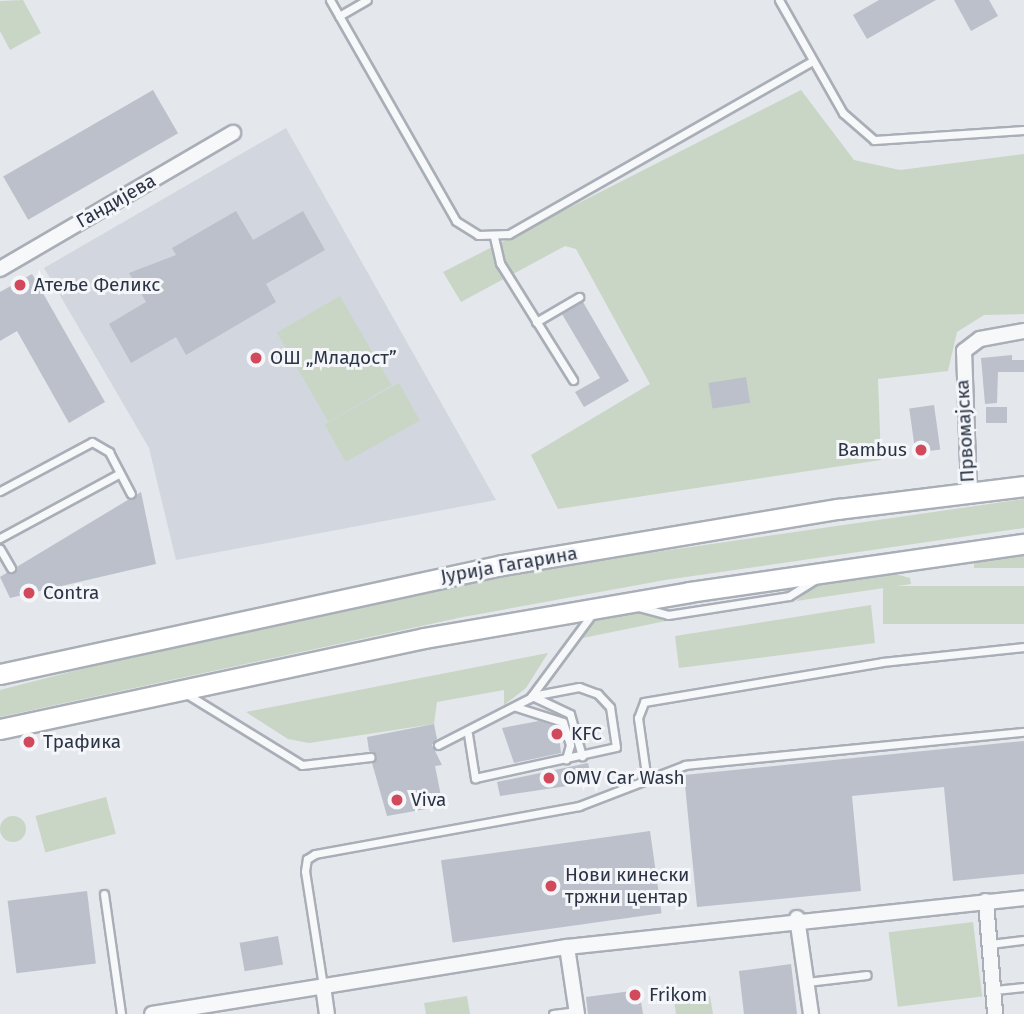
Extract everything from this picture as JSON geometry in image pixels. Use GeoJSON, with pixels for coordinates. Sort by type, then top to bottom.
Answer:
{"type":"FeatureCollection","features":[{"type":"Feature","properties":{"kind":"main road","name":"Јурија Гагарина"},"geometry":{"type":"LineString","coordinates":[[0,674],[502,565],[1024,486]]}},
{"type":"Feature","properties":{"kind":"main road"},"geometry":{"type":"LineString","coordinates":[[0,729],[179,688],[601,606],[1024,544]]}},
{"type":"Feature","properties":{"kind":"street","name":"Гандијева"},"geometry":{"type":"LineString","coordinates":[[0,269],[233,133]]}},
{"type":"Feature","properties":{"kind":"street","name":"Првомајска"},"geometry":{"type":"LineString","coordinates":[[969,493],[964,351],[980,339],[1024,331]]}},
{"type":"Feature","properties":{"kind":"street"},"geometry":{"type":"LineString","coordinates":[[152,1014],[567,947],[797,919],[1024,898]]}},
{"type":"Feature","properties":{"kind":"street"},"geometry":{"type":"LineString","coordinates":[[986,901],[995,1014]]}},
{"type":"Feature","properties":{"kind":"street"},"geometry":{"type":"LineString","coordinates":[[797,919],[811,1014]]}},
{"type":"Feature","properties":{"kind":"street"},"geometry":{"type":"LineString","coordinates":[[567,947],[577,1012]]}},
{"type":"Feature","properties":{"kind":"street"},"geometry":{"type":"LineString","coordinates":[[323,986],[327,1014]]}},
{"type":"Feature","properties":{"kind":"lane"},"geometry":{"type":"LineString","coordinates":[[330,0],[456,221],[478,235],[495,237],[812,61]]}},
{"type":"Feature","properties":{"kind":"lane"},"geometry":{"type":"LineString","coordinates":[[339,16],[367,0]]}},
{"type":"Feature","properties":{"kind":"lane"},"geometry":{"type":"LineString","coordinates":[[779,0],[843,113],[874,140],[1024,130]]}},
{"type":"Feature","properties":{"kind":"lane"},"geometry":{"type":"LineString","coordinates":[[495,237],[500,263],[573,380]]}},
{"type":"Feature","properties":{"kind":"lane"},"geometry":{"type":"LineString","coordinates":[[536,322],[579,297]]}},
{"type":"Feature","properties":{"kind":"lane"},"geometry":{"type":"LineString","coordinates":[[0,491],[88,442],[104,446],[131,494]]}},
{"type":"Feature","properties":{"kind":"lane"},"geometry":{"type":"LineString","coordinates":[[0,538],[120,473]]}},
{"type":"Feature","properties":{"kind":"lane"},"geometry":{"type":"LineString","coordinates":[[0,549],[11,568]]}},
{"type":"Feature","properties":{"kind":"lane"},"geometry":{"type":"LineString","coordinates":[[438,745],[468,734],[532,696],[562,649],[601,606]]}},
{"type":"Feature","properties":{"kind":"lane"},"geometry":{"type":"LineString","coordinates":[[647,781],[638,718],[643,702],[869,664],[1024,646]]}},
{"type":"Feature","properties":{"kind":"lane"},"geometry":{"type":"LineString","coordinates":[[468,734],[475,778],[616,747],[606,701],[579,687],[532,696]]}},
{"type":"Feature","properties":{"kind":"lane"},"geometry":{"type":"LineString","coordinates":[[179,688],[287,760],[316,767],[371,757]]}},
{"type":"Feature","properties":{"kind":"lane"},"geometry":{"type":"LineString","coordinates":[[532,696],[573,717],[582,756]]}},
{"type":"Feature","properties":{"kind":"lane"},"geometry":{"type":"LineString","coordinates":[[516,707],[563,722],[570,745],[566,759]]}},
{"type":"Feature","properties":{"kind":"lane"},"geometry":{"type":"LineString","coordinates":[[323,986],[305,871],[310,856],[579,806],[685,765],[1024,732]]}},
{"type":"Feature","properties":{"kind":"lane"},"geometry":{"type":"LineString","coordinates":[[104,894],[121,1014]]}},
{"type":"Feature","properties":{"kind":"lane"},"geometry":{"type":"LineString","coordinates":[[990,944],[1024,940]]}},
{"type":"Feature","properties":{"kind":"lane"},"geometry":{"type":"LineString","coordinates":[[807,982],[867,975]]}},
{"type":"Feature","properties":{"kind":"lane"},"geometry":{"type":"LineString","coordinates":[[995,989],[1024,987]]}},
{"type":"Feature","properties":{"kind":"lane"},"geometry":{"type":"LineString","coordinates":[[553,1014],[577,1012]]}},
{"type":"Feature","properties":{"kind":"shaded area","name":"ОШ „Младост”"},"geometry":{"type":"Polygon","coordinates":[[[286,128],[496,500],[176,560],[149,448],[44,268],[286,128]]]}},
{"type":"Feature","properties":{"kind":"green space"},"geometry":{"type":"Polygon","coordinates":[[[23,0],[41,33],[10,50],[0,31],[0,1],[23,0]]]}},
{"type":"Feature","properties":{"kind":"green space"},"geometry":{"type":"Polygon","coordinates":[[[801,90],[854,160],[900,170],[1024,154],[1024,314],[984,315],[957,332],[948,371],[878,379],[881,460],[558,509],[531,455],[650,384],[576,249],[565,246],[461,302],[443,272],[801,90]]]}},
{"type":"Feature","properties":{"kind":"green space"},"geometry":{"type":"Polygon","coordinates":[[[340,296],[392,385],[328,422],[277,332],[340,296]]]}},
{"type":"Feature","properties":{"kind":"green space"},"geometry":{"type":"Polygon","coordinates":[[[399,383],[420,421],[346,462],[325,424],[399,383]]]}},
{"type":"Feature","properties":{"kind":"green space"},"geometry":{"type":"Polygon","coordinates":[[[1024,499],[1024,528],[665,580],[463,617],[0,717],[0,690],[217,634],[565,565],[1024,499]]]}},
{"type":"Feature","properties":{"kind":"green space"},"geometry":{"type":"Polygon","coordinates":[[[974,556],[1024,556],[1024,568],[974,568],[974,556]]]}},
{"type":"Feature","properties":{"kind":"green space"},"geometry":{"type":"Polygon","coordinates":[[[888,572],[910,578],[911,584],[796,601],[821,581],[888,572]]]}},
{"type":"Feature","properties":{"kind":"green space"},"geometry":{"type":"Polygon","coordinates":[[[883,586],[1024,586],[1024,624],[883,624],[883,586]]]}},
{"type":"Feature","properties":{"kind":"green space"},"geometry":{"type":"Polygon","coordinates":[[[871,605],[875,643],[679,668],[675,636],[871,605]]]}},
{"type":"Feature","properties":{"kind":"green space"},"geometry":{"type":"Polygon","coordinates":[[[639,611],[666,621],[573,640],[590,621],[639,611]]]}},
{"type":"Feature","properties":{"kind":"green space"},"geometry":{"type":"Polygon","coordinates":[[[548,653],[526,688],[504,705],[504,690],[437,702],[434,724],[309,743],[288,739],[246,712],[548,653]]]}},
{"type":"Feature","properties":{"kind":"green space"},"geometry":{"type":"Polygon","coordinates":[[[106,797],[116,834],[45,853],[35,816],[106,797]]]}},
{"type":"Feature","properties":{"kind":"green space"},"geometry":{"type":"Polygon","coordinates":[[[13,816],[23,819],[26,829],[23,839],[13,842],[3,839],[0,829],[3,819],[13,816]]]}},
{"type":"Feature","properties":{"kind":"green space"},"geometry":{"type":"Polygon","coordinates":[[[973,922],[982,996],[898,1007],[889,932],[973,922]]]}},
{"type":"Feature","properties":{"kind":"green space"},"geometry":{"type":"Polygon","coordinates":[[[467,996],[470,1014],[426,1014],[424,1003],[467,996]]]}},
{"type":"Feature","properties":{"kind":"green space"},"geometry":{"type":"Polygon","coordinates":[[[710,996],[713,1014],[676,1014],[674,1001],[710,996]]]}},
{"type":"Feature","properties":{"kind":"building"},"geometry":{"type":"Polygon","coordinates":[[[879,0],[936,0],[867,39],[853,15],[879,0]]]}},
{"type":"Feature","properties":{"kind":"building"},"geometry":{"type":"Polygon","coordinates":[[[954,0],[989,0],[998,16],[971,31],[954,0]]]}},
{"type":"Feature","properties":{"kind":"building"},"geometry":{"type":"Polygon","coordinates":[[[153,90],[178,133],[28,220],[3,177],[153,90]]]}},
{"type":"Feature","properties":{"kind":"building"},"geometry":{"type":"Polygon","coordinates":[[[236,211],[253,240],[303,211],[325,250],[266,284],[276,302],[186,355],[176,337],[131,363],[109,324],[146,302],[129,273],[176,255],[172,248],[236,211]]]}},
{"type":"Feature","properties":{"kind":"building"},"geometry":{"type":"Polygon","coordinates":[[[32,274],[105,402],[69,423],[17,331],[0,341],[0,292],[32,274]]]}},
{"type":"Feature","properties":{"kind":"building"},"geometry":{"type":"Polygon","coordinates":[[[583,302],[629,381],[584,407],[575,392],[600,378],[562,314],[583,302]]]}},
{"type":"Feature","properties":{"kind":"building"},"geometry":{"type":"Polygon","coordinates":[[[1012,355],[1012,360],[1024,360],[1024,372],[998,372],[997,403],[985,404],[981,358],[1012,355]]]}},
{"type":"Feature","properties":{"kind":"building"},"geometry":{"type":"Polygon","coordinates":[[[746,377],[750,403],[713,409],[708,383],[746,377]]]}},
{"type":"Feature","properties":{"kind":"building"},"geometry":{"type":"Polygon","coordinates":[[[934,405],[940,450],[916,453],[909,408],[934,405]]]}},
{"type":"Feature","properties":{"kind":"building"},"geometry":{"type":"Polygon","coordinates":[[[986,407],[1007,407],[1007,423],[986,423],[986,407]]]}},
{"type":"Feature","properties":{"kind":"building"},"geometry":{"type":"Polygon","coordinates":[[[141,492],[156,564],[10,598],[0,577],[141,492]]]}},
{"type":"Feature","properties":{"kind":"building"},"geometry":{"type":"Polygon","coordinates":[[[539,721],[558,727],[561,753],[514,763],[502,728],[539,721]]]}},
{"type":"Feature","properties":{"kind":"building"},"geometry":{"type":"Polygon","coordinates":[[[434,724],[437,739],[432,745],[442,765],[435,766],[443,806],[387,816],[372,763],[377,756],[369,751],[367,737],[434,724]]]}},
{"type":"Feature","properties":{"kind":"building"},"geometry":{"type":"Polygon","coordinates":[[[1024,741],[1024,874],[953,881],[944,787],[852,796],[861,891],[697,907],[684,775],[1024,741]]]}},
{"type":"Feature","properties":{"kind":"building","name":"OMV Car Wash"},"geometry":{"type":"Polygon","coordinates":[[[588,763],[591,776],[573,780],[574,785],[500,796],[497,782],[588,763]]]}},
{"type":"Feature","properties":{"kind":"building","name":"Нови кинески тржни центар"},"geometry":{"type":"Polygon","coordinates":[[[650,831],[662,913],[453,943],[441,860],[650,831]]]}},
{"type":"Feature","properties":{"kind":"building"},"geometry":{"type":"Polygon","coordinates":[[[87,891],[96,963],[16,973],[8,901],[87,891]]]}},
{"type":"Feature","properties":{"kind":"building"},"geometry":{"type":"Polygon","coordinates":[[[278,936],[283,965],[245,971],[240,943],[278,936]]]}},
{"type":"Feature","properties":{"kind":"building"},"geometry":{"type":"Polygon","coordinates":[[[791,964],[797,1014],[744,1014],[739,971],[791,964]]]}},
{"type":"Feature","properties":{"kind":"building"},"geometry":{"type":"Polygon","coordinates":[[[639,990],[643,1014],[588,1014],[586,997],[639,990]]]}},
{"type":"Feature","properties":{"kind":"place","name":"Атеље Феликс"},"geometry":{"type":"Point","coordinates":[20,285]}},
{"type":"Feature","properties":{"kind":"place","name":"ОШ „Младост”"},"geometry":{"type":"Point","coordinates":[256,358]}},
{"type":"Feature","properties":{"kind":"place","name":"Bambus"},"geometry":{"type":"Point","coordinates":[921,450]}},
{"type":"Feature","properties":{"kind":"place","name":"Contra"},"geometry":{"type":"Point","coordinates":[29,593]}},
{"type":"Feature","properties":{"kind":"place","name":"KFC"},"geometry":{"type":"Point","coordinates":[557,734]}},
{"type":"Feature","properties":{"kind":"place","name":"Трафика"},"geometry":{"type":"Point","coordinates":[29,742]}},
{"type":"Feature","properties":{"kind":"place","name":"OMV Car Wash"},"geometry":{"type":"Point","coordinates":[549,778]}},
{"type":"Feature","properties":{"kind":"place","name":"Viva"},"geometry":{"type":"Point","coordinates":[397,800]}},
{"type":"Feature","properties":{"kind":"place","name":"Нови кинески тржни центар"},"geometry":{"type":"Point","coordinates":[551,886]}},
{"type":"Feature","properties":{"kind":"place","name":"Frikom"},"geometry":{"type":"Point","coordinates":[635,995]}}]}
